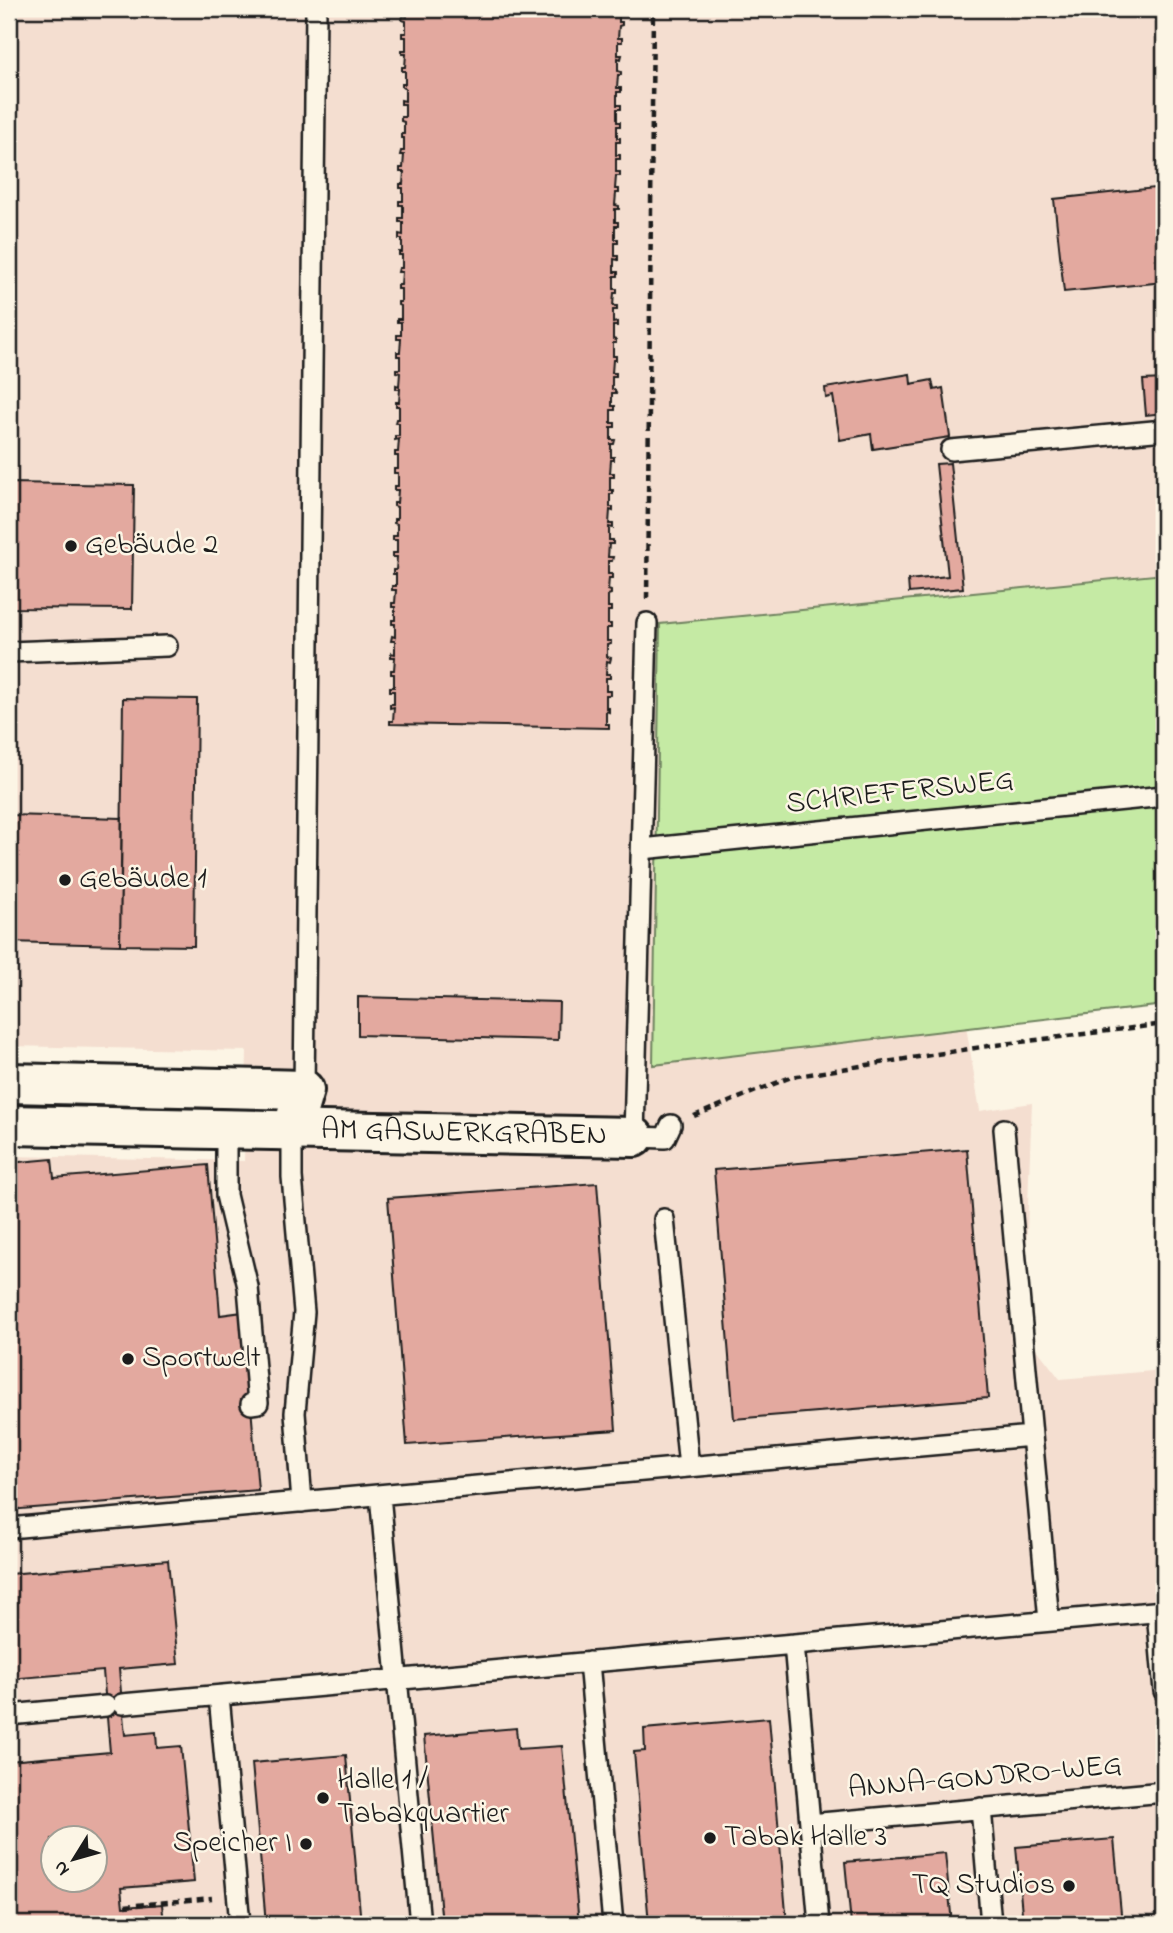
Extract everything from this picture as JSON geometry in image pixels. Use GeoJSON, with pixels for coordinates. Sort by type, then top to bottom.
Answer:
{"type":"FeatureCollection","features":[{"type":"Feature","properties":{"kind":"street","name":"AM GASWERKGRABEN"},"geometry":{"type":"LineString","coordinates":[[9,1083],[304,1090],[292,1131]]}},
{"type":"Feature","properties":{"kind":"street","name":"AM GASWERKGRABEN"},"geometry":{"type":"LineString","coordinates":[[9,1125],[634,1137]]}},
{"type":"Feature","properties":{"kind":"lane","name":"AM GASWERKGRABEN"},"geometry":{"type":"LineString","coordinates":[[304,1090],[316,9]]}},
{"type":"Feature","properties":{"kind":"lane"},"geometry":{"type":"LineString","coordinates":[[951,450],[1164,430]]}},
{"type":"Feature","properties":{"kind":"lane"},"geometry":{"type":"LineString","coordinates":[[647,623],[634,1137],[665,1138],[671,1125]]}},
{"type":"Feature","properties":{"kind":"lane"},"geometry":{"type":"LineString","coordinates":[[9,652],[167,646]]}},
{"type":"Feature","properties":{"kind":"lane","name":"SCHRIEFERSWEG"},"geometry":{"type":"LineString","coordinates":[[642,849],[1164,796]]}},
{"type":"Feature","properties":{"kind":"lane"},"geometry":{"type":"LineString","coordinates":[[1004,1129],[1049,1621]]}},
{"type":"Feature","properties":{"kind":"lane"},"geometry":{"type":"LineString","coordinates":[[226,1130],[226,1195],[248,1287],[258,1403],[251,1404]]}},
{"type":"Feature","properties":{"kind":"lane"},"geometry":{"type":"LineString","coordinates":[[292,1131],[292,1177],[304,1311],[295,1413],[302,1502]]}},
{"type":"Feature","properties":{"kind":"lane"},"geometry":{"type":"LineString","coordinates":[[664,1219],[689,1467]]}},
{"type":"Feature","properties":{"kind":"lane"},"geometry":{"type":"LineString","coordinates":[[9,1528],[1032,1436]]}},
{"type":"Feature","properties":{"kind":"lane"},"geometry":{"type":"LineString","coordinates":[[380,1495],[419,1924]]}},
{"type":"Feature","properties":{"kind":"lane"},"geometry":{"type":"LineString","coordinates":[[9,1714],[1161,1611],[1164,1691]]}},
{"type":"Feature","properties":{"kind":"lane"},"geometry":{"type":"LineString","coordinates":[[794,1644],[819,1924]]}},
{"type":"Feature","properties":{"kind":"lane"},"geometry":{"type":"LineString","coordinates":[[589,1662],[613,1924]]}},
{"type":"Feature","properties":{"kind":"lane"},"geometry":{"type":"LineString","coordinates":[[219,1696],[240,1924]]}},
{"type":"Feature","properties":{"kind":"lane","name":"ANNA-GONDRO-WEG"},"geometry":{"type":"LineString","coordinates":[[810,1824],[1164,1792]]}},
{"type":"Feature","properties":{"kind":"lane"},"geometry":{"type":"LineString","coordinates":[[981,1808],[991,1924]]}},
{"type":"Feature","properties":{"kind":"path"},"geometry":{"type":"LineString","coordinates":[[647,623],[653,12]]}},
{"type":"Feature","properties":{"kind":"path"},"geometry":{"type":"LineString","coordinates":[[671,1125],[791,1077],[988,1046],[1164,1024]]}},
{"type":"Feature","properties":{"kind":"path"},"geometry":{"type":"LineString","coordinates":[[125,1906],[238,1895]]}},
{"type":"Feature","properties":{"kind":"shaded area"},"geometry":{"type":"Polygon","coordinates":[[[9,9],[667,9],[668,14],[717,9],[1164,9],[1164,574],[660,624],[653,1064],[966,1026],[980,1111],[1032,1103],[1023,1331],[1060,1379],[1164,1370],[1164,1924],[9,1924],[9,1156],[244,1161],[247,1051],[9,1046],[9,9]]]}},
{"type":"Feature","properties":{"kind":"green space"},"geometry":{"type":"Polygon","coordinates":[[[1164,574],[1164,1005],[653,1065],[660,624],[1164,574]]]}},
{"type":"Feature","properties":{"kind":"building"},"geometry":{"type":"Polygon","coordinates":[[[407,9],[619,9],[619,22],[622,22],[622,25],[619,26],[618,38],[622,38],[622,42],[618,42],[618,55],[622,55],[621,59],[618,58],[618,71],[621,75],[618,75],[617,88],[621,88],[621,92],[617,92],[617,105],[621,105],[621,109],[617,109],[617,122],[620,122],[620,126],[617,126],[617,138],[620,138],[620,142],[616,142],[616,155],[620,155],[620,159],[616,159],[616,172],[620,172],[620,176],[616,176],[615,189],[619,189],[615,205],[619,206],[619,209],[615,209],[615,222],[618,222],[618,226],[615,226],[615,239],[618,239],[618,243],[615,243],[615,256],[618,256],[618,260],[614,259],[614,272],[618,272],[618,276],[614,276],[614,289],[617,289],[617,293],[614,293],[613,306],[617,306],[617,310],[613,310],[613,323],[617,322],[617,326],[613,326],[613,339],[616,343],[613,343],[613,356],[616,356],[616,360],[613,360],[612,373],[616,373],[616,377],[612,377],[612,389],[616,393],[612,393],[612,406],[615,406],[615,410],[611,410],[611,423],[615,423],[615,427],[611,427],[611,440],[615,440],[614,444],[611,444],[611,457],[614,457],[614,460],[611,460],[610,473],[614,473],[614,477],[610,477],[610,490],[613,490],[613,494],[610,494],[610,507],[613,507],[613,511],[610,510],[609,524],[613,524],[613,528],[609,527],[609,540],[613,540],[613,544],[609,544],[608,557],[613,557],[612,561],[608,561],[608,574],[612,574],[612,578],[609,578],[608,590],[611,591],[608,595],[608,607],[611,607],[611,611],[608,611],[608,624],[611,624],[611,628],[607,628],[607,641],[611,641],[611,644],[607,645],[607,657],[611,658],[610,662],[607,661],[606,674],[610,674],[610,678],[606,678],[606,691],[610,691],[610,695],[606,695],[606,708],[609,708],[609,712],[606,711],[606,724],[609,724],[609,728],[390,724],[390,721],[393,721],[394,707],[390,708],[390,704],[394,704],[394,691],[390,691],[390,687],[394,687],[394,674],[391,674],[391,670],[394,670],[395,657],[391,657],[391,653],[395,654],[395,641],[391,641],[392,636],[395,637],[395,624],[392,624],[392,620],[395,620],[395,607],[392,607],[392,603],[395,603],[396,590],[392,590],[392,586],[396,586],[396,574],[393,574],[393,570],[396,570],[397,557],[393,557],[393,553],[397,553],[397,540],[393,540],[393,536],[397,536],[394,519],[397,519],[397,507],[394,503],[397,503],[398,490],[394,490],[394,486],[398,486],[398,473],[394,473],[394,469],[398,469],[398,456],[395,456],[395,452],[398,452],[399,439],[395,440],[395,436],[399,436],[399,423],[395,423],[396,419],[399,419],[399,406],[396,406],[396,402],[399,402],[400,389],[396,389],[396,385],[399,386],[400,373],[396,372],[396,369],[400,369],[400,356],[397,356],[397,352],[400,352],[401,339],[397,339],[397,335],[401,335],[401,322],[397,322],[397,319],[401,319],[401,306],[398,302],[401,302],[401,289],[398,289],[398,285],[401,285],[402,272],[398,272],[399,268],[402,268],[402,255],[399,255],[399,252],[402,252],[402,239],[399,239],[399,234],[403,235],[403,222],[399,222],[399,218],[403,218],[403,205],[399,205],[399,201],[403,201],[403,188],[400,188],[400,184],[403,184],[404,172],[400,172],[400,168],[403,168],[404,155],[400,155],[401,151],[404,151],[404,138],[401,138],[401,134],[404,134],[404,122],[401,117],[405,117],[405,104],[401,104],[401,100],[405,101],[405,88],[402,84],[405,84],[405,71],[402,71],[402,67],[405,67],[406,54],[402,54],[402,50],[406,50],[406,37],[402,37],[402,33],[406,33],[406,21],[402,20],[403,16],[407,17],[407,9]]]}},
{"type":"Feature","properties":{"kind":"building"},"geometry":{"type":"Polygon","coordinates":[[[1164,187],[1164,282],[1064,292],[1054,199],[1164,187]]]}},
{"type":"Feature","properties":{"kind":"building"},"geometry":{"type":"Polygon","coordinates":[[[910,374],[911,384],[932,380],[934,390],[943,388],[950,437],[873,449],[871,434],[840,440],[833,396],[826,398],[825,388],[910,374]]]}},
{"type":"Feature","properties":{"kind":"building"},"geometry":{"type":"Polygon","coordinates":[[[1164,379],[1164,413],[1146,415],[1143,380],[1164,379]]]}},
{"type":"Feature","properties":{"kind":"building"},"geometry":{"type":"Polygon","coordinates":[[[950,463],[963,588],[909,593],[908,580],[948,576],[936,464],[950,463]]]}},
{"type":"Feature","properties":{"kind":"building","name":"Gebäude 2"},"geometry":{"type":"Polygon","coordinates":[[[9,483],[134,485],[132,609],[9,608],[9,483]]]}},
{"type":"Feature","properties":{"kind":"building"},"geometry":{"type":"Polygon","coordinates":[[[123,698],[197,699],[194,946],[120,945],[123,698]]]}},
{"type":"Feature","properties":{"kind":"building","name":"Gebäude 1"},"geometry":{"type":"Polygon","coordinates":[[[9,815],[122,818],[120,945],[9,942],[9,815]]]}},
{"type":"Feature","properties":{"kind":"building"},"geometry":{"type":"Polygon","coordinates":[[[358,997],[559,1002],[558,1040],[358,1035],[358,997]]]}},
{"type":"Feature","properties":{"kind":"building"},"geometry":{"type":"Polygon","coordinates":[[[967,1149],[988,1398],[734,1419],[714,1170],[967,1149]]]}},
{"type":"Feature","properties":{"kind":"building","name":"Sportwelt"},"geometry":{"type":"Polygon","coordinates":[[[52,1159],[54,1178],[208,1165],[220,1315],[243,1312],[258,1490],[9,1510],[9,1163],[52,1159]]]}},
{"type":"Feature","properties":{"kind":"building"},"geometry":{"type":"Polygon","coordinates":[[[597,1183],[616,1430],[407,1445],[388,1198],[597,1183]]]}},
{"type":"Feature","properties":{"kind":"building"},"geometry":{"type":"Polygon","coordinates":[[[168,1560],[178,1664],[119,1669],[125,1735],[156,1732],[157,1748],[181,1746],[194,1882],[121,1888],[123,1907],[162,1904],[164,1924],[9,1924],[9,1761],[110,1752],[103,1671],[9,1679],[9,1574],[168,1560]]]}},
{"type":"Feature","properties":{"kind":"building","name":"Tabak Halle 3"},"geometry":{"type":"Polygon","coordinates":[[[769,1718],[787,1924],[649,1924],[634,1752],[645,1751],[644,1729],[769,1718]]]}},
{"type":"Feature","properties":{"kind":"building"},"geometry":{"type":"Polygon","coordinates":[[[516,1728],[518,1749],[562,1746],[579,1924],[442,1924],[424,1736],[516,1728]]]}},
{"type":"Feature","properties":{"kind":"building","name":"Speicher I"},"geometry":{"type":"Polygon","coordinates":[[[346,1755],[361,1924],[266,1924],[252,1763],[346,1755]]]}},
{"type":"Feature","properties":{"kind":"building","name":"TQ Studios"},"geometry":{"type":"Polygon","coordinates":[[[1114,1839],[1122,1924],[1023,1924],[1016,1847],[1114,1839]]]}},
{"type":"Feature","properties":{"kind":"building"},"geometry":{"type":"Polygon","coordinates":[[[945,1853],[952,1924],[851,1924],[845,1862],[945,1853]]]}},
{"type":"Feature","properties":{"kind":"place","name":"Gebäude 2"},"geometry":{"type":"Point","coordinates":[71,546]}},
{"type":"Feature","properties":{"kind":"place","name":"Gebäude 1"},"geometry":{"type":"Point","coordinates":[65,880]}},
{"type":"Feature","properties":{"kind":"place","name":"Sportwelt"},"geometry":{"type":"Point","coordinates":[128,1359]}},
{"type":"Feature","properties":{"kind":"place","name":"Halle 1 / Tabakquartier"},"geometry":{"type":"Point","coordinates":[323,1798]}},
{"type":"Feature","properties":{"kind":"place","name":"Tabak Halle 3"},"geometry":{"type":"Point","coordinates":[710,1838]}},
{"type":"Feature","properties":{"kind":"place","name":"Speicher I"},"geometry":{"type":"Point","coordinates":[306,1844]}},
{"type":"Feature","properties":{"kind":"place","name":"TQ Studios"},"geometry":{"type":"Point","coordinates":[1069,1886]}}]}
